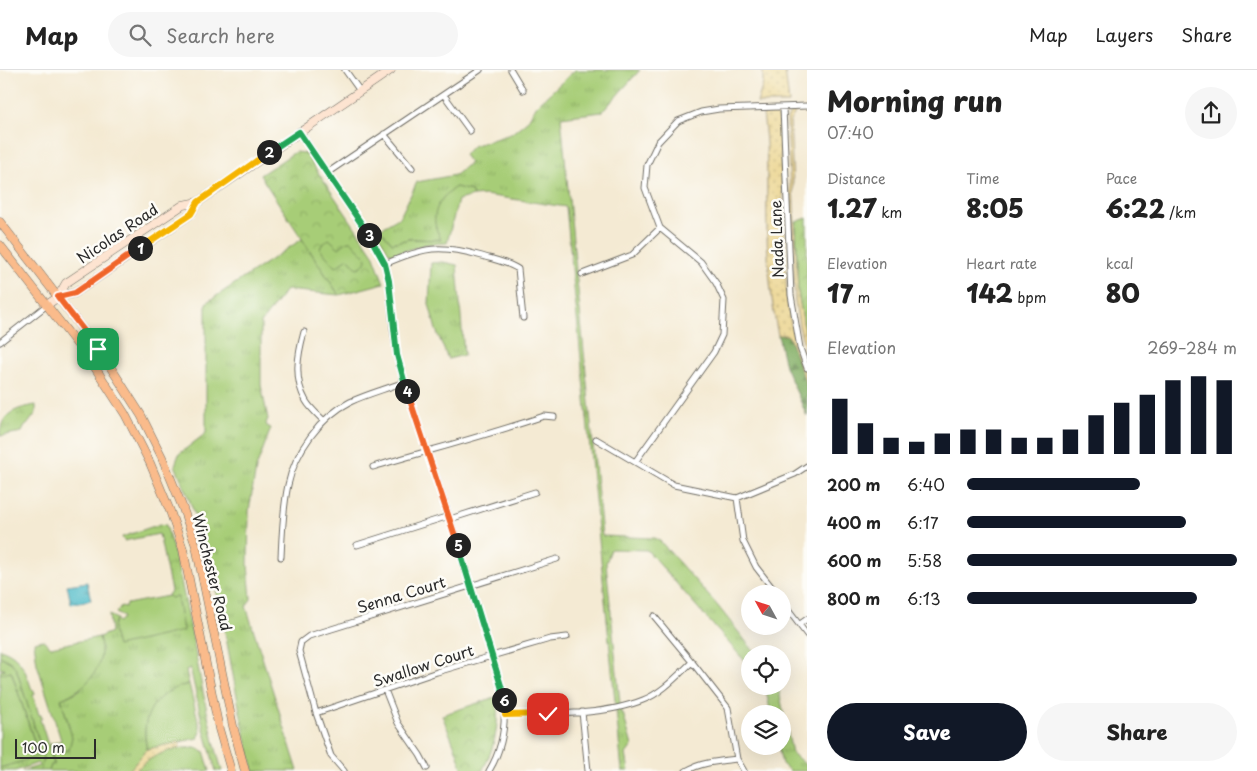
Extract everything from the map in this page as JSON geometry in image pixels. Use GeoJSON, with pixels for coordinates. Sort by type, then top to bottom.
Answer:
{"type":"FeatureCollection","features":[{"type":"Feature","properties":{"kind":"main road","name":"Nicolas Road"},"geometry":{"type":"LineString","coordinates":[[58,297],[65,284],[183,205],[198,202],[391,70]]}},
{"type":"Feature","properties":{"kind":"main road","name":"Nicolas Road"},"geometry":{"type":"LineString","coordinates":[[47,305],[58,297],[75,293],[191,214],[198,202]]}},
{"type":"Feature","properties":{"kind":"main road","name":"Winchester Road"},"geometry":{"type":"LineString","coordinates":[[0,222],[104,357],[137,407],[162,456],[196,546],[233,726],[245,771]]}},
{"type":"Feature","properties":{"kind":"main road","name":"Winchester Road"},"geometry":{"type":"LineString","coordinates":[[0,246],[94,366],[125,414],[150,463],[183,549],[219,729],[231,771]]}},
{"type":"Feature","properties":{"kind":"street"},"geometry":{"type":"LineString","coordinates":[[346,70],[360,91]]}},
{"type":"Feature","properties":{"kind":"street"},"geometry":{"type":"LineString","coordinates":[[327,173],[480,70]]}},
{"type":"Feature","properties":{"kind":"street"},"geometry":{"type":"LineString","coordinates":[[511,70],[524,90]]}},
{"type":"Feature","properties":{"kind":"street"},"geometry":{"type":"LineString","coordinates":[[444,95],[470,130]]}},
{"type":"Feature","properties":{"kind":"street"},"geometry":{"type":"LineString","coordinates":[[635,462],[714,352],[722,335],[724,319],[724,300],[716,283],[701,262],[660,228],[645,188],[646,169],[658,142],[678,121],[701,112],[807,106]]}},
{"type":"Feature","properties":{"kind":"street","name":"Nada Lane"},"geometry":{"type":"LineString","coordinates":[[783,108],[791,295],[800,348],[807,368]]}},
{"type":"Feature","properties":{"kind":"street"},"geometry":{"type":"LineString","coordinates":[[299,132],[376,245],[385,264],[392,301],[393,329],[397,355],[404,382],[450,518],[502,689],[505,715],[500,745],[489,771]]}},
{"type":"Feature","properties":{"kind":"street"},"geometry":{"type":"LineString","coordinates":[[384,134],[412,168]]}},
{"type":"Feature","properties":{"kind":"street"},"geometry":{"type":"LineString","coordinates":[[582,274],[632,255],[660,228]]}},
{"type":"Feature","properties":{"kind":"street"},"geometry":{"type":"LineString","coordinates":[[385,264],[421,250],[442,248],[458,249],[509,264],[518,269],[523,318]]}},
{"type":"Feature","properties":{"kind":"street","name":"Nicolas Road"},"geometry":{"type":"LineString","coordinates":[[0,342],[47,305]]}},
{"type":"Feature","properties":{"kind":"street"},"geometry":{"type":"LineString","coordinates":[[304,332],[298,354],[300,385],[306,400],[324,421]]}},
{"type":"Feature","properties":{"kind":"street"},"geometry":{"type":"LineString","coordinates":[[281,557],[288,485],[293,468],[301,452],[324,421],[336,410],[350,402],[404,382]]}},
{"type":"Feature","properties":{"kind":"street"},"geometry":{"type":"LineString","coordinates":[[373,467],[428,450],[481,437],[544,416],[554,417]]}},
{"type":"Feature","properties":{"kind":"street"},"geometry":{"type":"LineString","coordinates":[[596,439],[674,486],[737,498],[795,474],[807,466]]}},
{"type":"Feature","properties":{"kind":"street"},"geometry":{"type":"LineString","coordinates":[[356,544],[536,492]]}},
{"type":"Feature","properties":{"kind":"street"},"geometry":{"type":"LineString","coordinates":[[737,498],[744,542],[756,567],[770,585]]}},
{"type":"Feature","properties":{"kind":"street","name":"Senna Court"},"geometry":{"type":"LineString","coordinates":[[316,713],[299,651],[301,642],[309,636],[557,558]]}},
{"type":"Feature","properties":{"kind":"street"},"geometry":{"type":"LineString","coordinates":[[791,613],[807,635]]}},
{"type":"Feature","properties":{"kind":"street"},"geometry":{"type":"LineString","coordinates":[[654,616],[728,708],[737,759],[744,771]]}},
{"type":"Feature","properties":{"kind":"street"},"geometry":{"type":"LineString","coordinates":[[800,624],[807,619]]}},
{"type":"Feature","properties":{"kind":"street","name":"Swallow Court"},"geometry":{"type":"LineString","coordinates":[[316,713],[437,672],[550,639],[567,637]]}},
{"type":"Feature","properties":{"kind":"street"},"geometry":{"type":"LineString","coordinates":[[505,715],[582,712],[623,706],[645,700],[669,683],[692,662]]}},
{"type":"Feature","properties":{"kind":"street"},"geometry":{"type":"LineString","coordinates":[[385,690],[398,723],[427,768]]}},
{"type":"Feature","properties":{"kind":"street"},"geometry":{"type":"LineString","coordinates":[[582,712],[588,771]]}},
{"type":"Feature","properties":{"kind":"street"},"geometry":{"type":"LineString","coordinates":[[316,713],[331,756],[344,771]]}},
{"type":"Feature","properties":{"kind":"street"},"geometry":{"type":"LineString","coordinates":[[686,771],[712,762],[737,759]]}},
{"type":"Feature","properties":{"kind":"green space"},"geometry":{"type":"Polygon","coordinates":[[[575,70],[640,70],[602,112],[561,117],[602,536],[655,538],[659,540],[717,605],[749,645],[741,645],[741,657],[647,550],[611,549],[606,563],[621,713],[623,713],[632,746],[626,754],[629,771],[622,771],[566,207],[485,195],[473,196],[472,193],[456,187],[442,240],[410,239],[392,243],[380,229],[400,217],[417,182],[455,175],[470,163],[464,155],[472,146],[511,134],[527,121],[537,105],[575,70]]]}},
{"type":"Feature","properties":{"kind":"green space"},"geometry":{"type":"Polygon","coordinates":[[[295,152],[305,153],[373,254],[384,283],[339,295],[260,175],[295,152]]]}},
{"type":"Feature","properties":{"kind":"green space"},"geometry":{"type":"Polygon","coordinates":[[[456,187],[471,191],[473,196],[458,200],[447,243],[427,244],[394,254],[389,253],[376,231],[380,229],[392,243],[410,239],[441,240],[436,230],[436,210],[446,194],[456,187]]]}},
{"type":"Feature","properties":{"kind":"green space"},"geometry":{"type":"Polygon","coordinates":[[[807,218],[807,342],[798,292],[796,222],[807,218]]]}},
{"type":"Feature","properties":{"kind":"green space"},"geometry":{"type":"Polygon","coordinates":[[[302,239],[339,295],[286,290],[261,323],[261,385],[268,419],[266,423],[271,428],[256,468],[249,511],[248,565],[251,599],[246,606],[298,771],[254,771],[213,578],[196,518],[175,465],[179,454],[206,433],[206,303],[302,239]]]}},
{"type":"Feature","properties":{"kind":"green space"},"geometry":{"type":"Polygon","coordinates":[[[329,239],[339,248],[348,241],[351,241],[367,258],[365,263],[357,268],[348,258],[336,267],[320,249],[329,239]]]}},
{"type":"Feature","properties":{"kind":"green space"},"geometry":{"type":"Polygon","coordinates":[[[443,262],[457,265],[464,355],[448,359],[436,330],[429,304],[431,263],[443,262]]]}},
{"type":"Feature","properties":{"kind":"green space"},"geometry":{"type":"Polygon","coordinates":[[[778,335],[787,335],[789,337],[807,386],[807,416],[785,366],[778,335]]]}},
{"type":"Feature","properties":{"kind":"green space"},"geometry":{"type":"Polygon","coordinates":[[[36,405],[36,413],[22,432],[0,436],[6,417],[16,410],[36,405]]]}},
{"type":"Feature","properties":{"kind":"green space"},"geometry":{"type":"Polygon","coordinates":[[[160,524],[166,525],[175,555],[207,710],[222,771],[216,771],[202,722],[190,667],[186,671],[189,684],[167,692],[153,707],[148,716],[146,726],[147,749],[129,771],[49,771],[51,765],[54,764],[50,744],[57,742],[59,747],[69,750],[70,744],[68,724],[61,699],[79,690],[90,677],[100,650],[99,637],[111,632],[109,615],[117,619],[113,625],[170,598],[168,595],[171,591],[159,534],[124,541],[122,537],[160,524]]]}},
{"type":"Feature","properties":{"kind":"green space"},"geometry":{"type":"Polygon","coordinates":[[[168,596],[170,598],[178,597],[183,631],[117,646],[113,626],[116,620],[119,622],[123,617],[116,613],[121,606],[125,607],[127,604],[168,596]]]}},
{"type":"Feature","properties":{"kind":"green space"},"geometry":{"type":"Polygon","coordinates":[[[99,637],[100,658],[93,676],[79,689],[61,699],[72,737],[69,750],[63,751],[57,742],[61,740],[37,664],[34,642],[43,640],[51,647],[99,637]]]}},
{"type":"Feature","properties":{"kind":"green space"},"geometry":{"type":"Polygon","coordinates":[[[0,649],[13,655],[22,665],[35,694],[33,695],[39,715],[42,718],[40,719],[54,764],[51,765],[49,771],[40,771],[43,761],[42,751],[17,671],[12,663],[0,656],[0,649]]]}},
{"type":"Feature","properties":{"kind":"green space"},"geometry":{"type":"Polygon","coordinates":[[[0,656],[12,663],[17,671],[42,751],[43,761],[40,771],[22,771],[39,766],[38,763],[15,771],[0,771],[0,768],[39,755],[11,671],[0,674],[0,671],[5,669],[0,669],[0,656]]]}},
{"type":"Feature","properties":{"kind":"green space"},"geometry":{"type":"Polygon","coordinates":[[[11,671],[39,756],[0,768],[0,674],[11,671]]]}},
{"type":"Feature","properties":{"kind":"green space"},"geometry":{"type":"Polygon","coordinates":[[[189,684],[201,732],[198,738],[147,749],[146,725],[148,715],[153,706],[167,692],[189,684]]]}},
{"type":"Feature","properties":{"kind":"green space"},"geometry":{"type":"Polygon","coordinates":[[[767,695],[780,695],[782,705],[769,705],[767,695]]]}},
{"type":"Feature","properties":{"kind":"green space"},"geometry":{"type":"Polygon","coordinates":[[[496,697],[497,726],[493,744],[482,771],[463,771],[442,715],[496,697]]]}},
{"type":"Feature","properties":{"kind":"green space"},"geometry":{"type":"Polygon","coordinates":[[[187,748],[196,748],[204,751],[210,771],[136,771],[146,762],[159,755],[187,748]]]}},
{"type":"Feature","properties":{"kind":"green space"},"geometry":{"type":"Polygon","coordinates":[[[791,748],[792,753],[807,766],[807,771],[790,771],[782,764],[780,755],[791,755],[791,748]]]}},
{"type":"Feature","properties":{"kind":"sand"},"geometry":{"type":"Polygon","coordinates":[[[763,70],[785,70],[789,103],[757,103],[763,84],[763,70]]]}},
{"type":"Feature","properties":{"kind":"sand"},"geometry":{"type":"Polygon","coordinates":[[[793,111],[796,111],[790,121],[798,292],[807,342],[807,357],[795,300],[787,119],[793,111]]]}},
{"type":"Feature","properties":{"kind":"sand"},"geometry":{"type":"Polygon","coordinates":[[[774,113],[779,117],[787,301],[792,330],[807,378],[807,386],[789,337],[787,335],[778,335],[773,310],[767,246],[767,158],[763,114],[774,113]]]}},
{"type":"Feature","properties":{"kind":"sand"},"geometry":{"type":"Polygon","coordinates":[[[179,742],[180,748],[156,756],[145,762],[136,771],[129,771],[147,749],[179,742]]]}},
{"type":"Feature","properties":{"kind":"water"},"geometry":{"type":"Polygon","coordinates":[[[87,582],[91,600],[71,604],[67,585],[87,582]]]}},
{"type":"Feature","properties":{"kind":"route"},"geometry":{"type":"LineString","coordinates":[[98,349],[58,297],[75,293],[191,214],[198,202],[299,132],[376,245],[385,264],[392,301],[393,329],[397,355],[404,382],[450,516],[502,689],[505,715],[548,714]]}}]}
